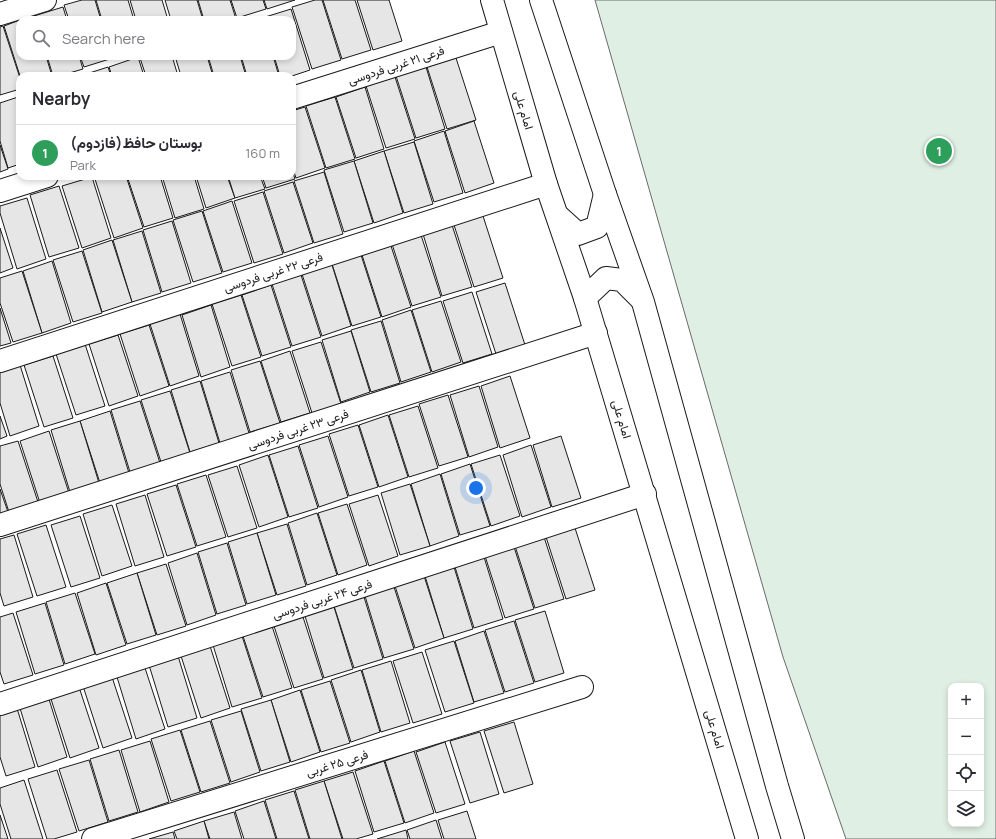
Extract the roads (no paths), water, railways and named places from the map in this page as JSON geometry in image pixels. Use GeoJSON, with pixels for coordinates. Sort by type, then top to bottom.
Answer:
{"type":"FeatureCollection","features":[{"type":"Feature","properties":{"kind":"street"},"geometry":{"type":"LineString","coordinates":[[0,14],[45,0]]}},
{"type":"Feature","properties":{"kind":"street","name":"امام علی"},"geometry":{"type":"LineString","coordinates":[[492,0],[546,184],[586,298],[747,839]]}},
{"type":"Feature","properties":{"kind":"street"},"geometry":{"type":"LineString","coordinates":[[541,0],[605,194],[643,302],[793,839]]}},
{"type":"Feature","properties":{"kind":"street","name":"فرعی ۲۱ غربی فردوسی"},"geometry":{"type":"LineString","coordinates":[[296,97],[501,32]]}},
{"type":"Feature","properties":{"kind":"street"},"geometry":{"type":"LineString","coordinates":[[0,191],[34,180]]}},
{"type":"Feature","properties":{"kind":"street","name":"فرعی ۲۲ غربی فردوسی"},"geometry":{"type":"LineString","coordinates":[[0,361],[546,184]]}},
{"type":"Feature","properties":{"kind":"street"},"geometry":{"type":"LineString","coordinates":[[557,215],[578,234],[597,227],[605,194]]}},
{"type":"Feature","properties":{"kind":"street"},"geometry":{"type":"LineString","coordinates":[[586,298],[606,278],[622,280],[643,302]]}},
{"type":"Feature","properties":{"kind":"street","name":"فرعی ۲۳ غربی فردوسی"},"geometry":{"type":"LineString","coordinates":[[0,525],[596,333]]}},
{"type":"Feature","properties":{"kind":"street","name":"فرعی ۲۴ غربی فردوسی"},"geometry":{"type":"LineString","coordinates":[[0,704],[645,494]]}},
{"type":"Feature","properties":{"kind":"street","name":"فرعی ۲۵ غربی"},"geometry":{"type":"LineString","coordinates":[[93,839],[582,687]]}},
{"type":"Feature","properties":{"kind":"place","name":"بوستان حافظ(فازدوم)"},"geometry":{"type":"Point","coordinates":[939,151]}}]}
